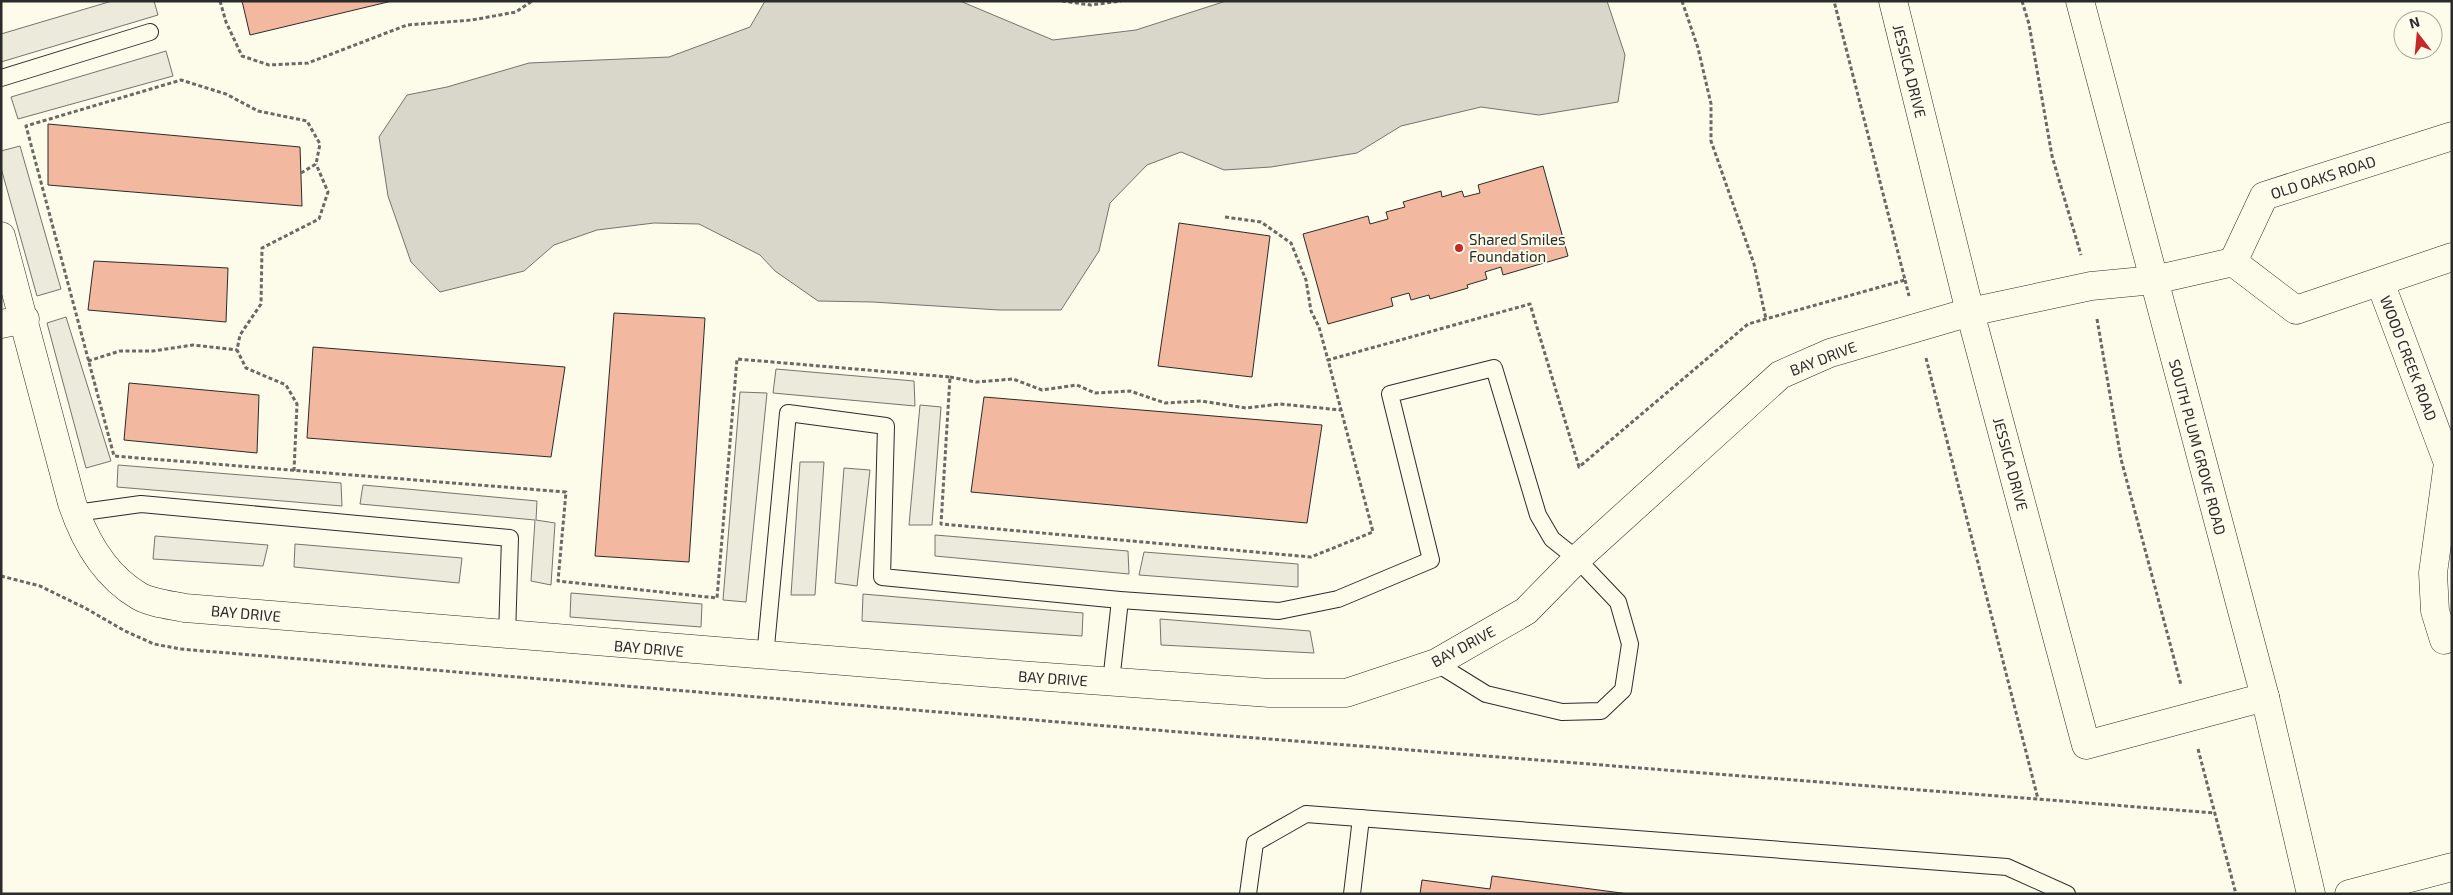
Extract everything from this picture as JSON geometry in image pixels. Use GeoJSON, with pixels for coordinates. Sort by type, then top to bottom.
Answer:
{"type":"FeatureCollection","features":[{"type":"Feature","properties":{"kind":"street","name":"JESSICA DRIVE"},"geometry":{"type":"LineString","coordinates":[[1893,1],[1970,312],[2086,745],[2265,697]]}},
{"type":"Feature","properties":{"kind":"street","name":"SOUTH PLUM GROVE ROAD"},"geometry":{"type":"LineString","coordinates":[[2080,1],[2265,697],[2311,894]]}},
{"type":"Feature","properties":{"kind":"street","name":"OLD OAKS ROAD"},"geometry":{"type":"LineString","coordinates":[[2233,262],[2264,196],[2452,136]]}},
{"type":"Feature","properties":{"kind":"street","name":"BAY DRIVE"},"geometry":{"type":"LineString","coordinates":[[1,236],[13,322],[85,538],[110,572],[140,597],[185,608],[507,636],[765,657],[1270,693],[1346,692],[1436,663],[1526,611],[1577,559],[1780,375],[1830,353],[1970,312],[2091,286],[2154,280]]}},
{"type":"Feature","properties":{"kind":"street"},"geometry":{"type":"LineString","coordinates":[[2154,280],[2233,262],[2296,310],[2452,257]]}},
{"type":"Feature","properties":{"kind":"street","name":"WOOD CREEK ROAD"},"geometry":{"type":"LineString","coordinates":[[2380,282],[2448,464],[2433,573],[2435,611],[2444,640]]}},
{"type":"Feature","properties":{"kind":"street"},"geometry":{"type":"LineString","coordinates":[[2349,894],[2452,867]]}},
{"type":"Feature","properties":{"kind":"lane"},"geometry":{"type":"LineString","coordinates":[[1,78],[150,32]]}},
{"type":"Feature","properties":{"kind":"lane"},"geometry":{"type":"LineString","coordinates":[[765,657],[788,412],[886,426],[882,577],[1120,600],[1279,611],[1338,599],[1431,560],[1390,394],[1494,368],[1538,515],[1552,539],[1577,559],[1618,602],[1630,644],[1623,690],[1601,712],[1562,712],[1486,694],[1436,663]]}},
{"type":"Feature","properties":{"kind":"lane"},"geometry":{"type":"LineString","coordinates":[[76,513],[141,504],[510,538],[507,636]]}},
{"type":"Feature","properties":{"kind":"lane"},"geometry":{"type":"LineString","coordinates":[[1111,682],[1120,600]]}},
{"type":"Feature","properties":{"kind":"lane"},"geometry":{"type":"LineString","coordinates":[[1248,894],[1255,843],[1306,814],[2007,867],[2067,894]]}},
{"type":"Feature","properties":{"kind":"lane"},"geometry":{"type":"LineString","coordinates":[[1352,894],[1361,818]]}},
{"type":"Feature","properties":{"kind":"path"},"geometry":{"type":"LineString","coordinates":[[220,1],[226,22],[242,56],[269,65],[308,63],[407,25],[472,20],[516,12],[532,1]]}},
{"type":"Feature","properties":{"kind":"path"},"geometry":{"type":"LineString","coordinates":[[1062,1],[1091,5],[1120,1]]}},
{"type":"Feature","properties":{"kind":"path"},"geometry":{"type":"LineString","coordinates":[[1682,1],[1698,48],[1711,104],[1711,141],[1754,264],[1766,320]]}},
{"type":"Feature","properties":{"kind":"path"},"geometry":{"type":"LineString","coordinates":[[1834,1],[2038,799]]}},
{"type":"Feature","properties":{"kind":"path"},"geometry":{"type":"LineString","coordinates":[[2022,1],[2029,24],[2052,156],[2091,286],[2121,459],[2236,894]]}},
{"type":"Feature","properties":{"kind":"path"},"geometry":{"type":"LineString","coordinates":[[294,471],[297,404],[286,385],[246,368],[237,350],[240,335],[261,304],[262,248],[318,219],[328,192],[316,164],[320,144],[306,120],[258,111],[226,94],[182,80],[26,126],[114,456],[294,471],[566,492],[558,581],[717,598],[737,359],[950,377],[976,382],[1013,379],[1042,390],[1077,385],[1096,393],[1130,391],[1165,403],[1201,400],[1246,408],[1280,404],[1341,410]]}},
{"type":"Feature","properties":{"kind":"path"},"geometry":{"type":"LineString","coordinates":[[301,173],[316,164]]}},
{"type":"Feature","properties":{"kind":"path"},"geometry":{"type":"LineString","coordinates":[[950,377],[941,524],[1311,557],[1373,532],[1319,327],[1311,311],[1306,280],[1292,243],[1261,222],[1225,217]]}},
{"type":"Feature","properties":{"kind":"path"},"geometry":{"type":"LineString","coordinates":[[1328,360],[1530,304],[1579,467],[1748,324],[1905,280]]}},
{"type":"Feature","properties":{"kind":"path"},"geometry":{"type":"LineString","coordinates":[[88,360],[120,351],[153,351],[193,345],[237,350]]}},
{"type":"Feature","properties":{"kind":"path"},"geometry":{"type":"LineString","coordinates":[[1,576],[40,586],[85,608],[125,631],[154,644],[180,649],[1177,732],[2215,813]]}},
{"type":"Feature","properties":{"kind":"shaded area"},"geometry":{"type":"Polygon","coordinates":[[[112,1],[154,1],[158,15],[1,62],[1,34],[112,1]]]}},
{"type":"Feature","properties":{"kind":"shaded area"},"geometry":{"type":"Polygon","coordinates":[[[765,1],[960,1],[1053,40],[1136,30],[1226,1],[1607,1],[1625,55],[1618,102],[1539,115],[1481,107],[1401,126],[1357,153],[1271,167],[1224,170],[1181,152],[1147,165],[1110,203],[1099,251],[1061,310],[999,310],[873,302],[818,301],[775,271],[760,255],[699,224],[654,223],[597,230],[554,245],[524,271],[440,292],[411,262],[388,196],[379,137],[407,95],[447,87],[529,63],[669,57],[750,27],[765,1]]]}},
{"type":"Feature","properties":{"kind":"shaded area"},"geometry":{"type":"Polygon","coordinates":[[[166,51],[173,76],[18,119],[11,97],[166,51]]]}},
{"type":"Feature","properties":{"kind":"shaded area"},"geometry":{"type":"Polygon","coordinates":[[[20,146],[61,289],[37,296],[1,168],[1,151],[20,146]]]}},
{"type":"Feature","properties":{"kind":"shaded area"},"geometry":{"type":"Polygon","coordinates":[[[66,317],[111,461],[86,468],[47,323],[66,317]]]}},
{"type":"Feature","properties":{"kind":"shaded area"},"geometry":{"type":"Polygon","coordinates":[[[776,369],[914,381],[915,406],[773,393],[776,369]]]}},
{"type":"Feature","properties":{"kind":"shaded area"},"geometry":{"type":"Polygon","coordinates":[[[740,392],[767,393],[746,602],[723,600],[740,392]]]}},
{"type":"Feature","properties":{"kind":"shaded area"},"geometry":{"type":"Polygon","coordinates":[[[920,405],[941,407],[932,525],[909,525],[920,405]]]}},
{"type":"Feature","properties":{"kind":"shaded area"},"geometry":{"type":"Polygon","coordinates":[[[800,462],[824,462],[815,595],[791,595],[800,462]]]}},
{"type":"Feature","properties":{"kind":"shaded area"},"geometry":{"type":"Polygon","coordinates":[[[118,465],[341,483],[342,506],[117,487],[118,465]]]}},
{"type":"Feature","properties":{"kind":"shaded area"},"geometry":{"type":"Polygon","coordinates":[[[844,468],[870,470],[857,586],[835,583],[844,468]]]}},
{"type":"Feature","properties":{"kind":"shaded area"},"geometry":{"type":"Polygon","coordinates":[[[363,485],[537,501],[536,520],[555,523],[551,585],[531,581],[535,520],[360,504],[363,485]]]}},
{"type":"Feature","properties":{"kind":"shaded area"},"geometry":{"type":"Polygon","coordinates":[[[935,535],[1128,551],[1129,574],[935,556],[935,535]]]}},
{"type":"Feature","properties":{"kind":"shaded area"},"geometry":{"type":"Polygon","coordinates":[[[155,536],[268,545],[263,566],[153,559],[155,536]]]}},
{"type":"Feature","properties":{"kind":"shaded area"},"geometry":{"type":"Polygon","coordinates":[[[295,544],[462,558],[459,583],[294,567],[295,544]]]}},
{"type":"Feature","properties":{"kind":"shaded area"},"geometry":{"type":"Polygon","coordinates":[[[1144,552],[1298,564],[1298,587],[1139,575],[1144,552]]]}},
{"type":"Feature","properties":{"kind":"shaded area"},"geometry":{"type":"Polygon","coordinates":[[[571,593],[702,604],[701,627],[570,617],[571,593]]]}},
{"type":"Feature","properties":{"kind":"shaded area"},"geometry":{"type":"Polygon","coordinates":[[[863,594],[1083,613],[1082,636],[862,621],[863,594]]]}},
{"type":"Feature","properties":{"kind":"shaded area"},"geometry":{"type":"Polygon","coordinates":[[[1160,619],[1310,631],[1314,653],[1161,645],[1160,619]]]}},
{"type":"Feature","properties":{"kind":"building"},"geometry":{"type":"Polygon","coordinates":[[[242,1],[392,1],[250,35],[242,1]]]}},
{"type":"Feature","properties":{"kind":"building"},"geometry":{"type":"Polygon","coordinates":[[[48,124],[300,147],[302,206],[48,185],[48,124]]]}},
{"type":"Feature","properties":{"kind":"building"},"geometry":{"type":"Polygon","coordinates":[[[1543,166],[1568,256],[1503,275],[1501,267],[1485,272],[1487,279],[1467,285],[1468,288],[1430,299],[1429,295],[1411,300],[1409,293],[1391,298],[1393,306],[1328,324],[1303,234],[1368,216],[1370,224],[1388,219],[1386,212],[1405,207],[1403,202],[1441,191],[1442,197],[1462,191],[1464,197],[1480,193],[1478,185],[1543,166]]]}},
{"type":"Feature","properties":{"kind":"building"},"geometry":{"type":"Polygon","coordinates":[[[1179,223],[1270,236],[1252,377],[1158,366],[1179,223]]]}},
{"type":"Feature","properties":{"kind":"building"},"geometry":{"type":"Polygon","coordinates":[[[94,261],[228,268],[226,322],[88,310],[94,261]]]}},
{"type":"Feature","properties":{"kind":"building"},"geometry":{"type":"Polygon","coordinates":[[[614,313],[705,318],[689,562],[595,556],[614,313]]]}},
{"type":"Feature","properties":{"kind":"building"},"geometry":{"type":"Polygon","coordinates":[[[313,347],[565,367],[551,457],[307,438],[313,347]]]}},
{"type":"Feature","properties":{"kind":"building"},"geometry":{"type":"Polygon","coordinates":[[[129,383],[259,395],[257,453],[124,440],[129,383]]]}},
{"type":"Feature","properties":{"kind":"building"},"geometry":{"type":"Polygon","coordinates":[[[984,397],[1322,425],[1307,523],[971,492],[984,397]]]}},
{"type":"Feature","properties":{"kind":"building"},"geometry":{"type":"Polygon","coordinates":[[[1492,876],[1629,894],[1420,894],[1422,880],[1490,889],[1492,876]]]}},
{"type":"Feature","properties":{"kind":"place","name":"Shared Smiles Foundation"},"geometry":{"type":"Point","coordinates":[1459,248]}}]}
